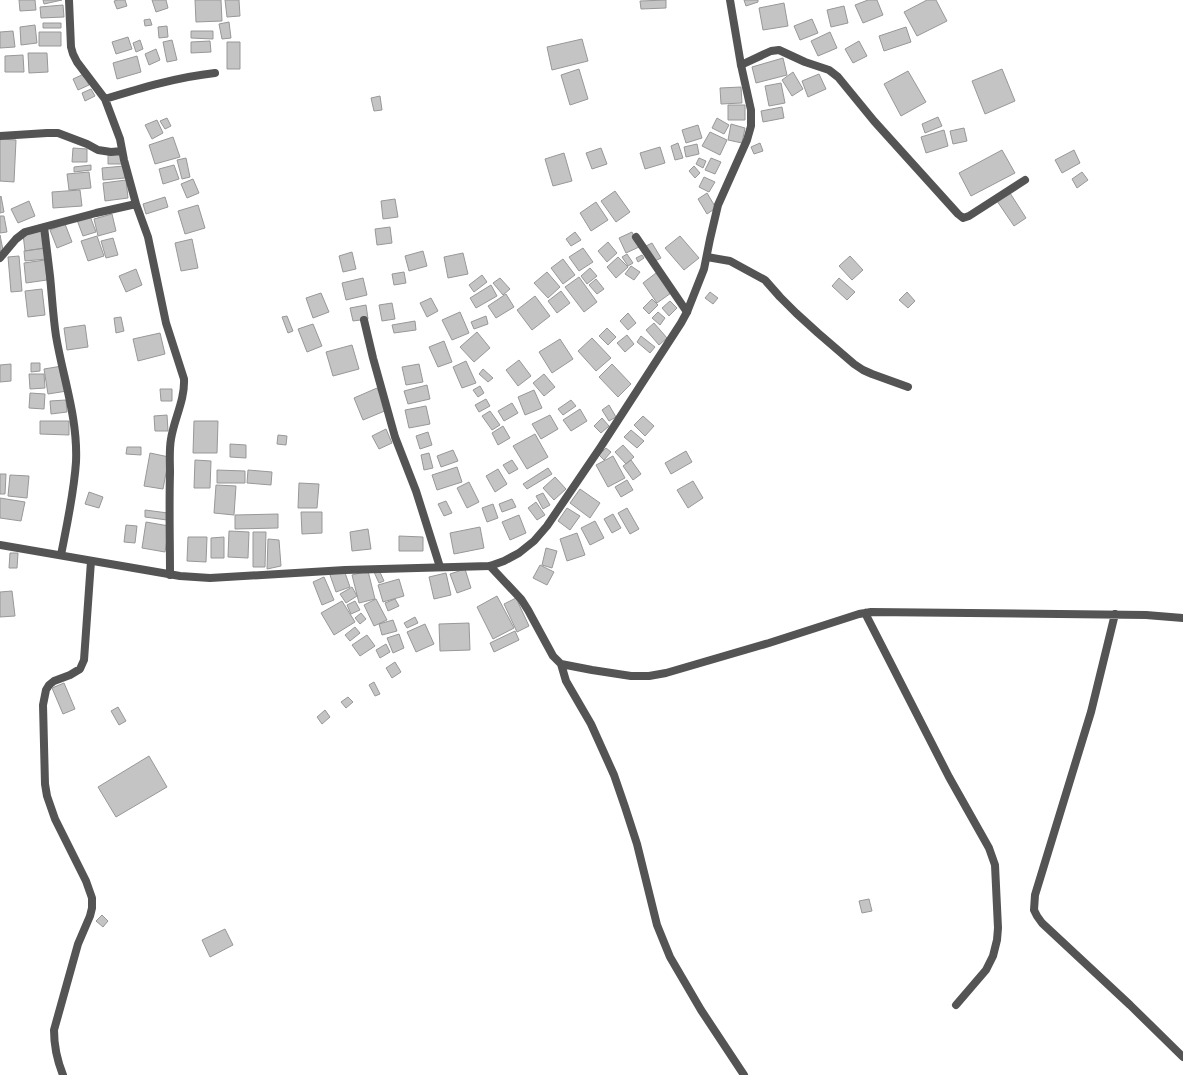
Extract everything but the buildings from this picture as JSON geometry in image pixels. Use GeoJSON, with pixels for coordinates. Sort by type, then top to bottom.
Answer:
{"type":"FeatureCollection","features":[{"type":"Feature","properties":{"kind":"street"},"geometry":{"type":"LineString","coordinates":[[69,0],[70,40],[73,54],[77,62],[105,99],[120,139],[136,204],[148,237],[166,323],[184,379],[185,387],[171,440],[170,575]]}},
{"type":"Feature","properties":{"kind":"street"},"geometry":{"type":"LineString","coordinates":[[0,545],[170,575],[210,578],[345,570],[490,566],[519,553],[534,541],[547,526],[630,402],[681,323],[687,312],[704,269],[718,205],[748,140],[751,126],[751,110],[741,65],[730,0]]}},
{"type":"Feature","properties":{"kind":"street"},"geometry":{"type":"LineString","coordinates":[[741,65],[765,53],[778,50],[805,62],[829,70],[838,76],[874,122],[963,218],[969,216],[1025,180]]}},
{"type":"Feature","properties":{"kind":"street"},"geometry":{"type":"LineString","coordinates":[[105,99],[170,81],[215,73]]}},
{"type":"Feature","properties":{"kind":"street"},"geometry":{"type":"LineString","coordinates":[[0,136],[58,133],[87,144],[98,150],[122,151]]}},
{"type":"Feature","properties":{"kind":"street"},"geometry":{"type":"LineString","coordinates":[[0,258],[21,234],[96,213],[136,204]]}},
{"type":"Feature","properties":{"kind":"street"},"geometry":{"type":"LineString","coordinates":[[44,227],[56,338],[75,427],[76,462],[61,555]]}},
{"type":"Feature","properties":{"kind":"street"},"geometry":{"type":"LineString","coordinates":[[636,237],[687,312]]}},
{"type":"Feature","properties":{"kind":"street"},"geometry":{"type":"LineString","coordinates":[[706,257],[730,261],[765,280],[796,313],[854,364],[872,374],[908,387]]}},
{"type":"Feature","properties":{"kind":"street"},"geometry":{"type":"LineString","coordinates":[[364,320],[373,358],[396,437],[416,491],[440,568]]}},
{"type":"Feature","properties":{"kind":"street"},"geometry":{"type":"LineString","coordinates":[[63,1075],[54,1042],[54,1030],[78,944],[92,908],[92,898],[86,881],[55,819],[47,796],[44,784],[43,705],[46,690],[49,685],[54,681],[77,671],[84,660],[91,561]]}},
{"type":"Feature","properties":{"kind":"street"},"geometry":{"type":"LineString","coordinates":[[490,566],[521,599],[553,656],[561,664],[566,682],[591,724],[614,775],[625,807],[657,925],[670,957],[701,1010],[744,1075]]}},
{"type":"Feature","properties":{"kind":"street"},"geometry":{"type":"LineString","coordinates":[[561,664],[631,676],[649,676],[666,673],[871,612],[1115,614],[1183,618]]}},
{"type":"Feature","properties":{"kind":"street"},"geometry":{"type":"LineString","coordinates":[[865,613],[949,776],[989,848],[995,865],[998,928],[993,956],[986,970],[956,1005]]}},
{"type":"Feature","properties":{"kind":"street"},"geometry":{"type":"LineString","coordinates":[[1115,614],[1090,712],[1035,895],[1034,910],[1042,923],[1183,1057]]}}]}
